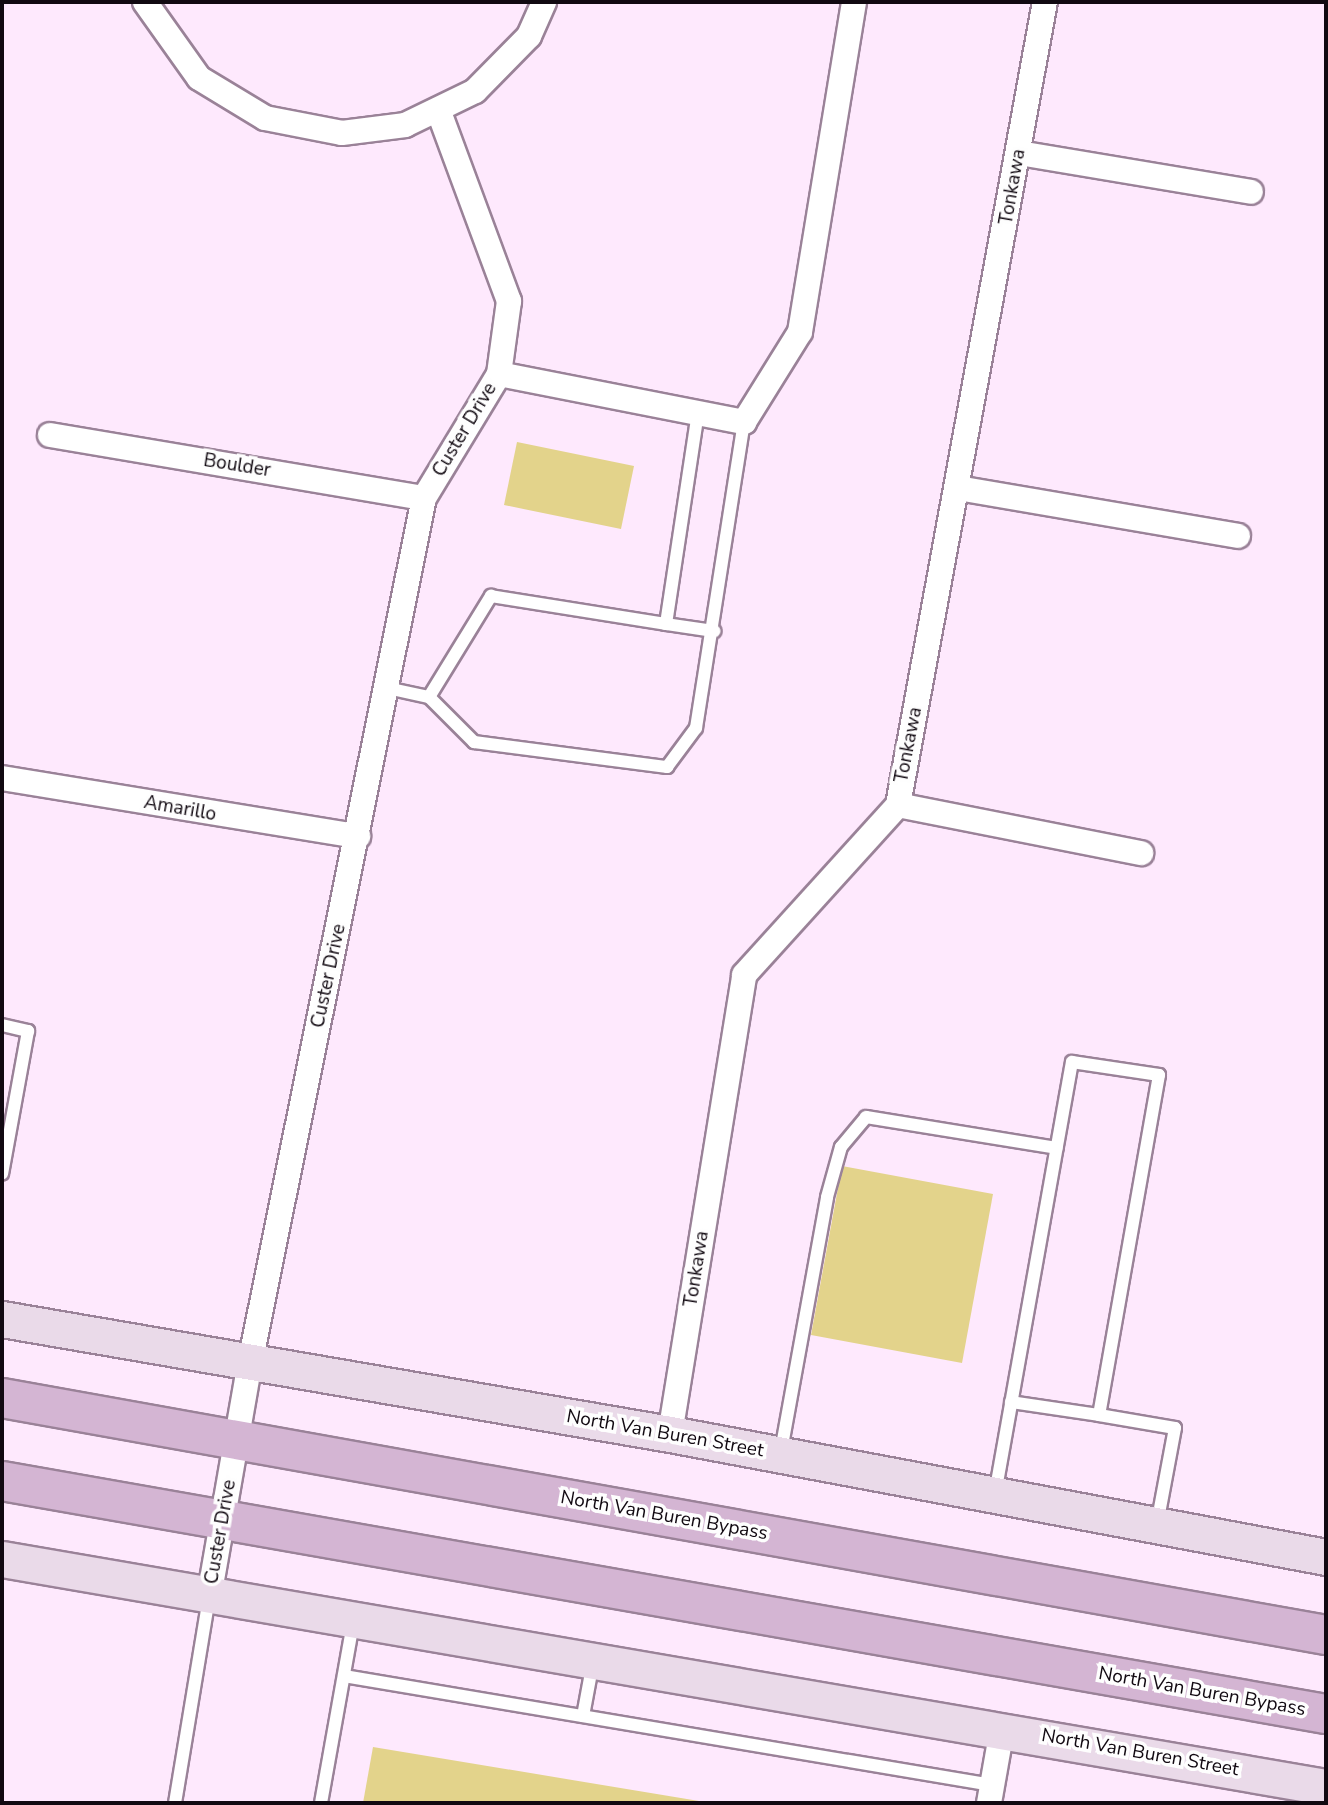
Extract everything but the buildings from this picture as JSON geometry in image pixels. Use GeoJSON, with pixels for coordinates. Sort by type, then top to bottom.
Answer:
{"type":"FeatureCollection","features":[{"type":"Feature","properties":{"kind":"main road","name":"North Van Buren Bypass"},"geometry":{"type":"LineString","coordinates":[[2,1398],[1326,1635]]}},
{"type":"Feature","properties":{"kind":"main road","name":"North Van Buren Bypass"},"geometry":{"type":"LineString","coordinates":[[2,1481],[1326,1714]]}},
{"type":"Feature","properties":{"kind":"street"},"geometry":{"type":"LineString","coordinates":[[145,2],[199,78],[265,118],[342,133],[405,125],[439,112],[475,91],[529,36],[544,2]]}},
{"type":"Feature","properties":{"kind":"street"},"geometry":{"type":"LineString","coordinates":[[744,422],[800,332],[854,2]]}},
{"type":"Feature","properties":{"kind":"street","name":"Tonkawa"},"geometry":{"type":"LineString","coordinates":[[670,1434],[744,975],[898,804],[1045,2]]}},
{"type":"Feature","properties":{"kind":"street","name":"Custer Drive"},"geometry":{"type":"LineString","coordinates":[[209,1597],[250,1363],[424,498],[499,374],[509,301],[439,112]]}},
{"type":"Feature","properties":{"kind":"street"},"geometry":{"type":"LineString","coordinates":[[1019,153],[1251,192]]}},
{"type":"Feature","properties":{"kind":"street","name":"Custer Drive"},"geometry":{"type":"LineString","coordinates":[[499,374],[744,422]]}},
{"type":"Feature","properties":{"kind":"street","name":"Boulder"},"geometry":{"type":"LineString","coordinates":[[50,435],[424,498]]}},
{"type":"Feature","properties":{"kind":"street"},"geometry":{"type":"LineString","coordinates":[[958,488],[1238,536]]}},
{"type":"Feature","properties":{"kind":"street","name":"Amarillo"},"geometry":{"type":"LineString","coordinates":[[2,778],[358,836]]}},
{"type":"Feature","properties":{"kind":"street"},"geometry":{"type":"LineString","coordinates":[[898,804],[1141,853]]}},
{"type":"Feature","properties":{"kind":"street","name":"North Van Buren Street"},"geometry":{"type":"LineString","coordinates":[[2,1319],[670,1434],[1326,1557]]}},
{"type":"Feature","properties":{"kind":"street","name":"North Van Buren Street"},"geometry":{"type":"LineString","coordinates":[[2,1559],[353,1623],[1002,1729],[1326,1787]]}},
{"type":"Feature","properties":{"kind":"street"},"geometry":{"type":"LineString","coordinates":[[991,1794],[1002,1729]]}},
{"type":"Feature","properties":{"kind":"lane"},"geometry":{"type":"LineString","coordinates":[[666,624],[698,413]]}},
{"type":"Feature","properties":{"kind":"lane"},"geometry":{"type":"LineString","coordinates":[[387,688],[429,697],[474,742],[667,767],[696,728],[714,631],[744,422]]}},
{"type":"Feature","properties":{"kind":"lane"},"geometry":{"type":"LineString","coordinates":[[429,697],[491,596],[714,631]]}},
{"type":"Feature","properties":{"kind":"lane"},"geometry":{"type":"LineString","coordinates":[[2,1026],[28,1031],[2,1174]]}},
{"type":"Feature","properties":{"kind":"lane"},"geometry":{"type":"LineString","coordinates":[[995,1494],[1072,1062],[1159,1075],[1099,1415]]}},
{"type":"Feature","properties":{"kind":"lane"},"geometry":{"type":"LineString","coordinates":[[781,1455],[827,1197],[841,1147],[866,1117],[1057,1148]]}},
{"type":"Feature","properties":{"kind":"lane"},"geometry":{"type":"LineString","coordinates":[[1012,1402],[1175,1428],[1157,1525]]}},
{"type":"Feature","properties":{"kind":"lane"},"geometry":{"type":"LineString","coordinates":[[175,1803],[209,1597]]}},
{"type":"Feature","properties":{"kind":"lane"},"geometry":{"type":"LineString","coordinates":[[321,1803],[353,1623]]}},
{"type":"Feature","properties":{"kind":"lane"},"geometry":{"type":"LineString","coordinates":[[583,1716],[593,1662]]}},
{"type":"Feature","properties":{"kind":"lane"},"geometry":{"type":"LineString","coordinates":[[344,1676],[583,1716],[991,1794]]}}]}
